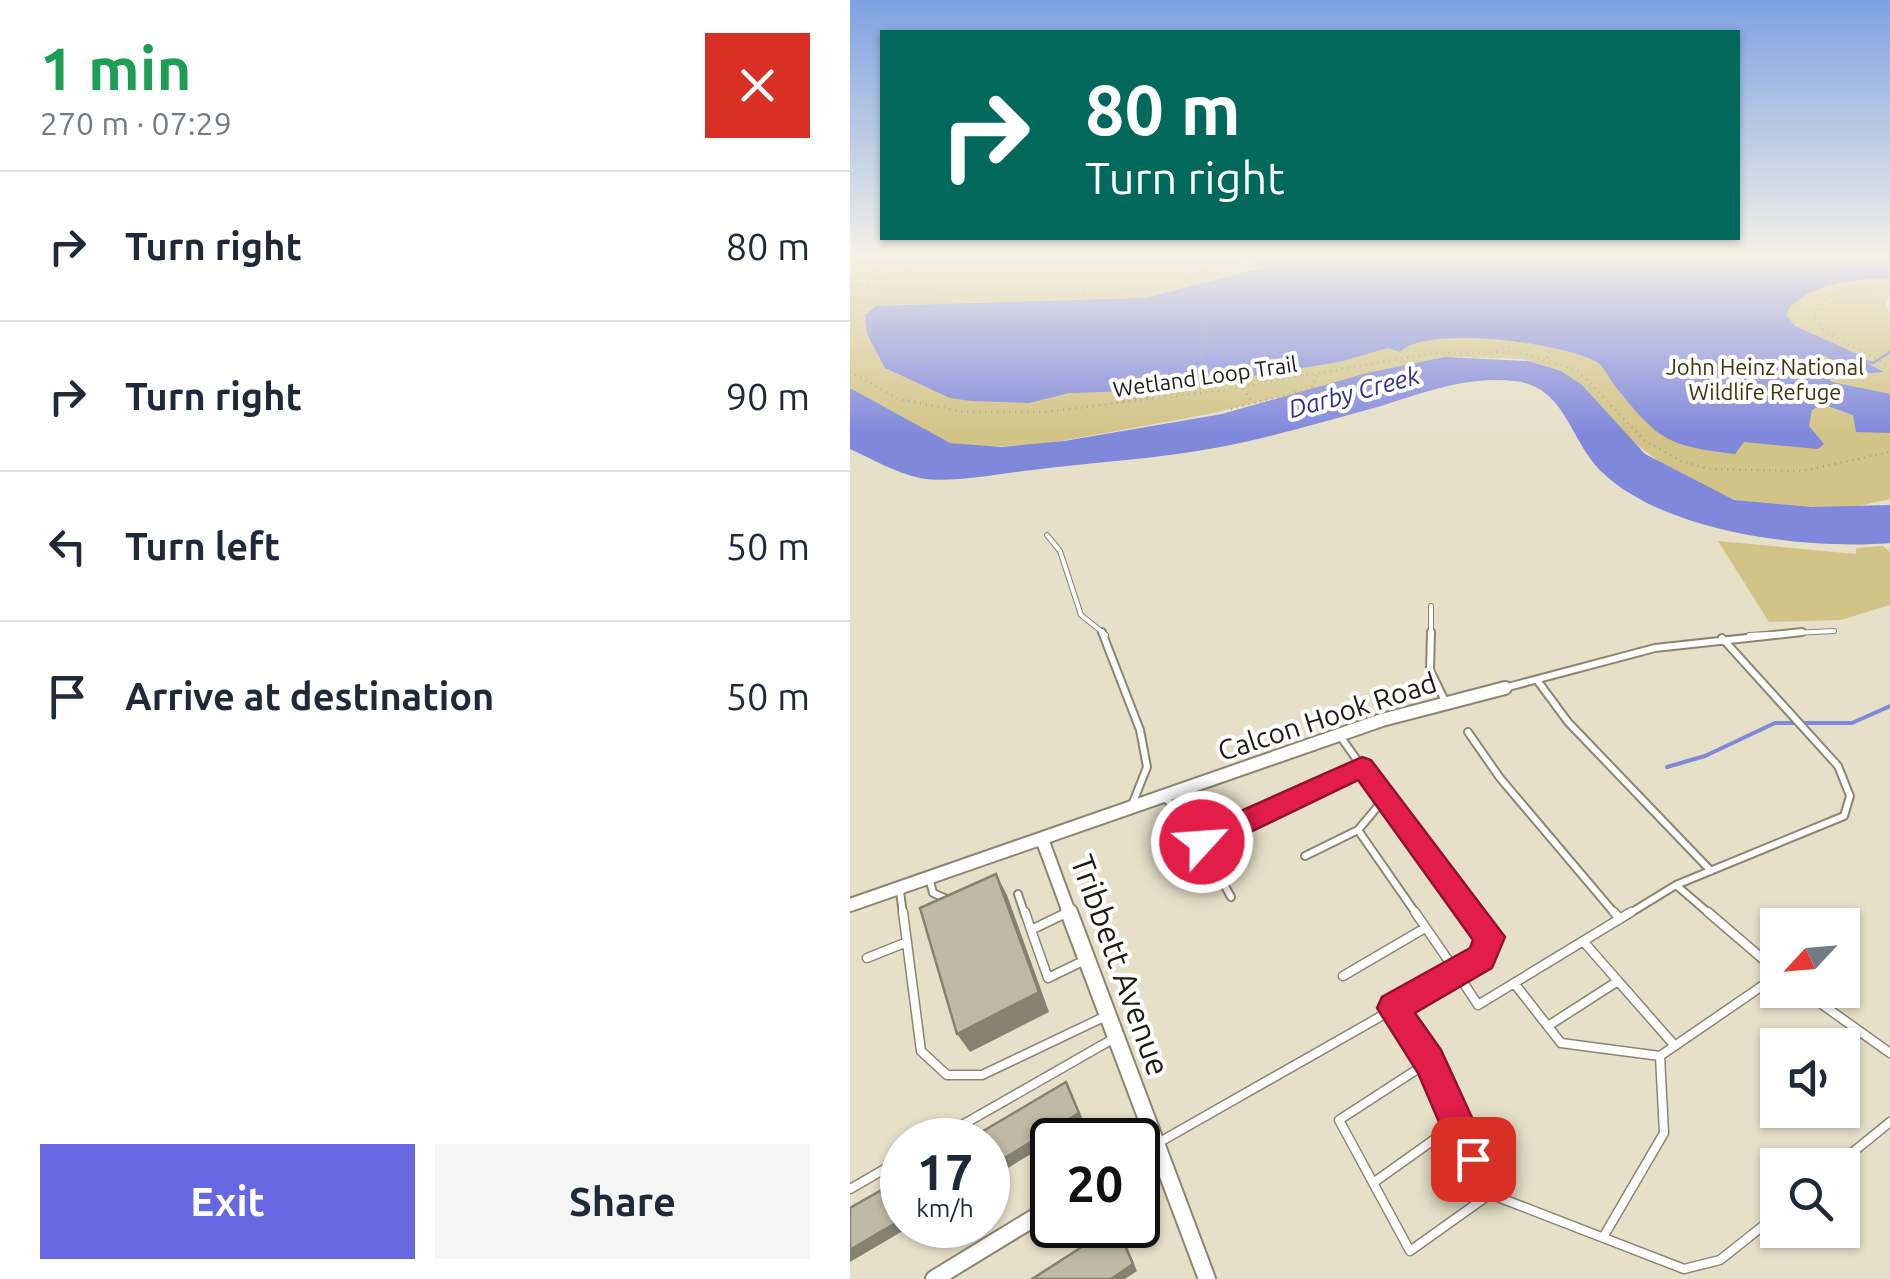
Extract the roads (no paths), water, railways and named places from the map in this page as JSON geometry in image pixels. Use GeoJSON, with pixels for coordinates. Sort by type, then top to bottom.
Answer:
{"type":"FeatureCollection","features":[{"type":"Feature","properties":{"kind":"street","name":"Calcon Hook Road"},"geometry":{"type":"LineString","coordinates":[[850,905],[1340,735],[1505,688]]}},
{"type":"Feature","properties":{"kind":"street","name":"Tribbett Avenue"},"geometry":{"type":"LineString","coordinates":[[1042,840],[1146,1118]]}},
{"type":"Feature","properties":{"kind":"street","name":"Tribbett Avenue"},"geometry":{"type":"LineString","coordinates":[[1160,1156],[1207,1279]]}},
{"type":"Feature","properties":{"kind":"street"},"geometry":{"type":"LineString","coordinates":[[934,1279],[1030,1220]]}},
{"type":"Feature","properties":{"kind":"lane"},"geometry":{"type":"LineString","coordinates":[[1047,536],[1056,543],[1081,615],[1106,635],[1140,730],[1147,766],[1131,808]]}},
{"type":"Feature","properties":{"kind":"lane"},"geometry":{"type":"LineString","coordinates":[[1431,606],[1430,670],[1446,703]]}},
{"type":"Feature","properties":{"kind":"lane","name":"Calcon Hook Road"},"geometry":{"type":"LineString","coordinates":[[1505,688],[1655,648],[1722,638],[1834,630]]}},
{"type":"Feature","properties":{"kind":"lane"},"geometry":{"type":"LineString","coordinates":[[1358,830],[1478,1004],[1676,885],[1844,816],[1850,796],[1838,766],[1722,638]]}},
{"type":"Feature","properties":{"kind":"lane"},"geometry":{"type":"LineString","coordinates":[[1537,680],[1568,722],[1711,871]]}},
{"type":"Feature","properties":{"kind":"lane"},"geometry":{"type":"LineString","coordinates":[[1468,732],[1500,778],[1620,919]]}},
{"type":"Feature","properties":{"kind":"lane"},"geometry":{"type":"LineString","coordinates":[[1160,1143],[1481,958],[1490,937],[1340,735]]}},
{"type":"Feature","properties":{"kind":"lane"},"geometry":{"type":"LineString","coordinates":[[1202,835],[1219,834],[1362,767]]}},
{"type":"Feature","properties":{"kind":"lane"},"geometry":{"type":"LineString","coordinates":[[1164,796],[1202,835],[1231,897]]}},
{"type":"Feature","properties":{"kind":"lane"},"geometry":{"type":"LineString","coordinates":[[1305,856],[1358,830],[1386,798]]}},
{"type":"Feature","properties":{"kind":"lane"},"geometry":{"type":"LineString","coordinates":[[930,878],[933,894],[951,900]]}},
{"type":"Feature","properties":{"kind":"lane"},"geometry":{"type":"LineString","coordinates":[[1676,885],[1760,958]]}},
{"type":"Feature","properties":{"kind":"lane"},"geometry":{"type":"LineString","coordinates":[[900,888],[921,1051],[947,1076],[982,1075],[1107,1015]]}},
{"type":"Feature","properties":{"kind":"lane"},"geometry":{"type":"LineString","coordinates":[[1018,894],[1048,978],[1086,960]]}},
{"type":"Feature","properties":{"kind":"lane"},"geometry":{"type":"LineString","coordinates":[[1030,930],[1069,912]]}},
{"type":"Feature","properties":{"kind":"lane"},"geometry":{"type":"LineString","coordinates":[[1342,976],[1425,928]]}},
{"type":"Feature","properties":{"kind":"lane"},"geometry":{"type":"LineString","coordinates":[[1583,941],[1675,1046]]}},
{"type":"Feature","properties":{"kind":"lane"},"geometry":{"type":"LineString","coordinates":[[867,958],[907,942]]}},
{"type":"Feature","properties":{"kind":"lane"},"geometry":{"type":"LineString","coordinates":[[1548,1026],[1618,981]]}},
{"type":"Feature","properties":{"kind":"lane"},"geometry":{"type":"LineString","coordinates":[[1514,983],[1561,1043],[1660,1056],[1760,987]]}},
{"type":"Feature","properties":{"kind":"lane"},"geometry":{"type":"LineString","coordinates":[[1393,1008],[1430,1061],[1490,1194],[1684,1268],[1720,1260],[1760,1228]]}},
{"type":"Feature","properties":{"kind":"lane"},"geometry":{"type":"LineString","coordinates":[[1827,1008],[1890,1053]]}},
{"type":"Feature","properties":{"kind":"lane"},"geometry":{"type":"LineString","coordinates":[[974,1118],[1116,1037]]}},
{"type":"Feature","properties":{"kind":"lane"},"geometry":{"type":"LineString","coordinates":[[1605,1235],[1664,1133],[1660,1056]]}},
{"type":"Feature","properties":{"kind":"lane"},"geometry":{"type":"LineString","coordinates":[[1430,1061],[1339,1120],[1410,1251],[1490,1194]]}},
{"type":"Feature","properties":{"kind":"lane"},"geometry":{"type":"LineString","coordinates":[[1858,1148],[1890,1122]]}},
{"type":"Feature","properties":{"kind":"lane"},"geometry":{"type":"LineString","coordinates":[[1373,1182],[1456,1124]]}},
{"type":"Feature","properties":{"kind":"lane"},"geometry":{"type":"LineString","coordinates":[[850,1189],[880,1172]]}},
{"type":"Feature","properties":{"kind":"water"},"geometry":{"type":"Polygon","coordinates":[[[865,315],[1787,315],[1795,326],[1866,358],[1861,360],[1884,372],[1857,374],[1821,354],[1802,363],[1821,371],[1832,382],[1890,394],[1890,433],[1856,432],[1853,415],[1822,404],[1812,410],[1809,426],[1824,444],[1818,449],[1744,442],[1735,454],[1694,448],[1654,429],[1597,362],[1555,348],[1495,339],[1436,339],[1400,352],[1388,348],[1339,362],[1168,390],[1069,393],[1029,403],[971,401],[950,398],[885,368],[867,334],[865,315]]]}},
{"type":"Feature","properties":{"kind":"water","name":"Darby Creek"},"geometry":{"type":"Polygon","coordinates":[[[1445,357],[1528,361],[1561,371],[1582,385],[1645,454],[1734,500],[1812,507],[1890,505],[1890,543],[1779,540],[1700,523],[1663,510],[1630,494],[1603,473],[1556,403],[1545,393],[1513,381],[1451,385],[1220,447],[975,477],[920,478],[850,449],[850,388],[950,443],[1001,447],[1064,441],[1222,414],[1367,373],[1445,357]]]}},
{"type":"Feature","properties":{"kind":"waterway"},"geometry":{"type":"LineString","coordinates":[[1859,360],[1873,363],[1890,352]]}},
{"type":"Feature","properties":{"kind":"waterway"},"geometry":{"type":"LineString","coordinates":[[1667,767],[1705,756],[1775,723],[1852,723],[1890,706]]}},
{"type":"Feature","properties":{"kind":"park label","name":"John Heinz National Wildlife Refuge"},"geometry":{"type":"Point","coordinates":[1765,378]}}]}
